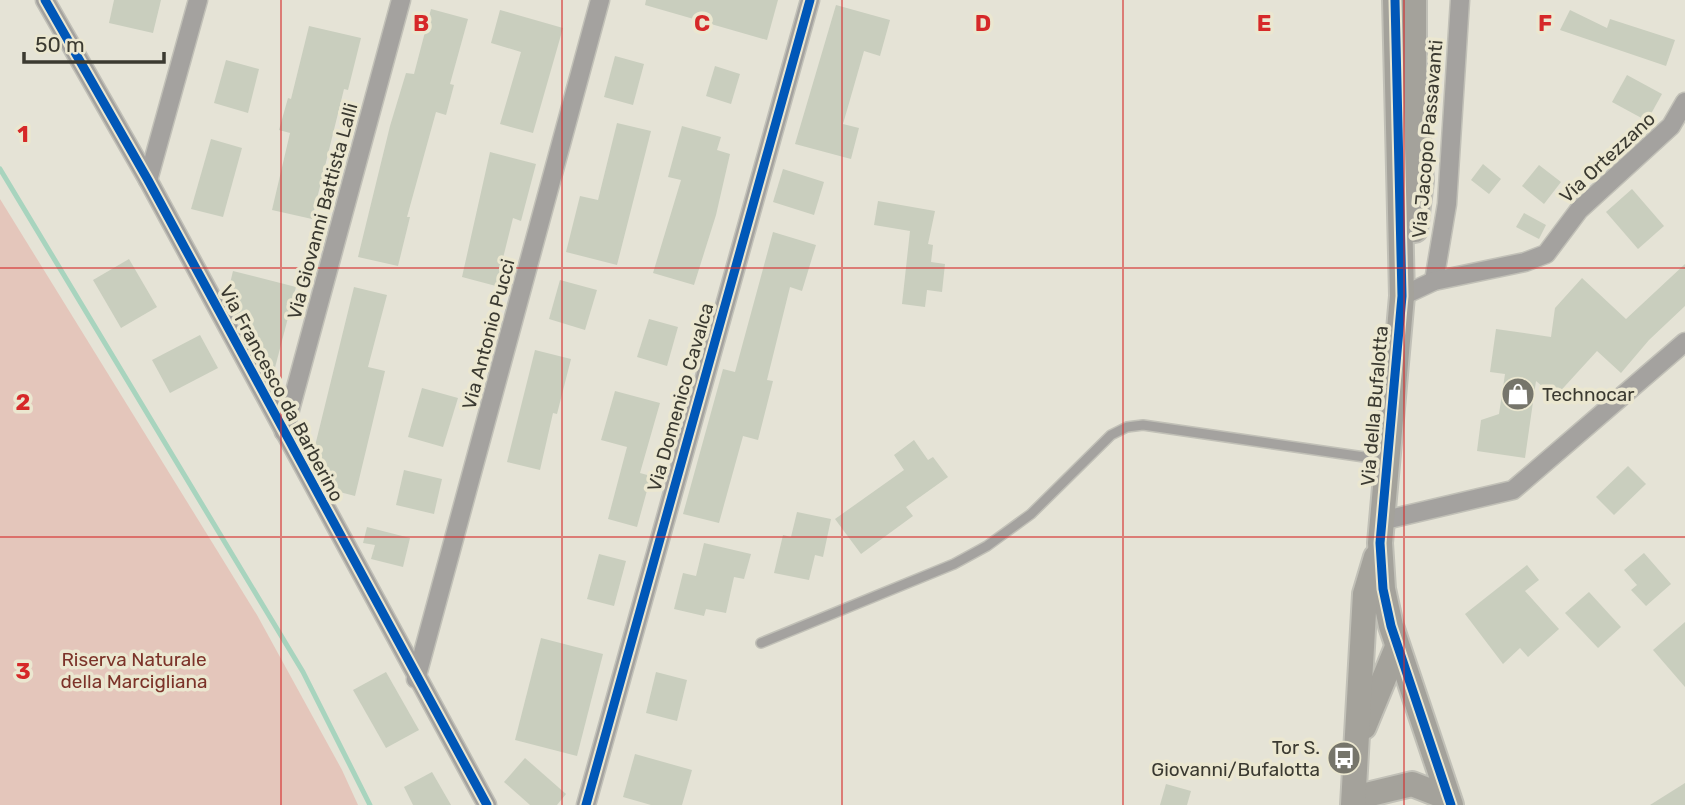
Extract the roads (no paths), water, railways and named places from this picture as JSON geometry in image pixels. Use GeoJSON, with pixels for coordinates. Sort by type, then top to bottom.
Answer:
{"type":"FeatureCollection","features":[{"type":"Feature","properties":{"kind":"street","name":"Via Francesco da Barberino"},"geometry":{"type":"LineString","coordinates":[[45,0],[148,180],[416,679],[487,805]]}},
{"type":"Feature","properties":{"kind":"street"},"geometry":{"type":"LineString","coordinates":[[148,180],[198,0]]}},
{"type":"Feature","properties":{"kind":"street","name":"Via Giovanni Battista Lalli"},"geometry":{"type":"LineString","coordinates":[[284,432],[401,0]]}},
{"type":"Feature","properties":{"kind":"street","name":"Via Antonio Pucci"},"geometry":{"type":"LineString","coordinates":[[416,679],[600,0]]}},
{"type":"Feature","properties":{"kind":"street","name":"Via Domenico Cavalca"},"geometry":{"type":"LineString","coordinates":[[586,805],[810,0]]}},
{"type":"Feature","properties":{"kind":"street","name":"Via della Bufalotta"},"geometry":{"type":"LineString","coordinates":[[1395,0],[1402,296]]}},
{"type":"Feature","properties":{"kind":"street","name":"Via della Bufalotta"},"geometry":{"type":"LineString","coordinates":[[1414,0],[1413,76],[1421,181],[1418,216],[1402,296],[1381,532],[1383,589],[1397,647],[1450,802]]}},
{"type":"Feature","properties":{"kind":"street","name":"Via Jacopo Passavanti"},"geometry":{"type":"LineString","coordinates":[[1434,281],[1447,204],[1460,0]]}},
{"type":"Feature","properties":{"kind":"street","name":"Via Ortezzano"},"geometry":{"type":"LineString","coordinates":[[1402,296],[1434,281],[1525,262],[1546,254],[1579,210],[1671,127],[1685,102]]}},
{"type":"Feature","properties":{"kind":"street"},"geometry":{"type":"LineString","coordinates":[[1450,802],[1412,784],[1353,802],[1365,594],[1381,532],[1513,490],[1685,342]]}},
{"type":"Feature","properties":{"kind":"street"},"geometry":{"type":"LineString","coordinates":[[1356,751],[1368,712],[1397,647]]}},
{"type":"Feature","properties":{"kind":"lane"},"geometry":{"type":"LineString","coordinates":[[761,643],[954,564],[987,546],[1019,525],[1111,435],[1126,427],[1143,425],[1387,460]]}},
{"type":"Feature","properties":{"kind":"waterway"},"geometry":{"type":"LineString","coordinates":[[0,169],[303,672],[370,805]]}},
{"type":"Feature","properties":{"kind":"place","name":"Technocar"},"geometry":{"type":"Point","coordinates":[1518,394]}},
{"type":"Feature","properties":{"kind":"place","name":"Tor S. Giovanni/Bufalotta"},"geometry":{"type":"Point","coordinates":[1344,758]}},
{"type":"Feature","properties":{"kind":"park label","name":"Riserva Naturale della Marcigliana"},"geometry":{"type":"Point","coordinates":[134,670]}}]}
